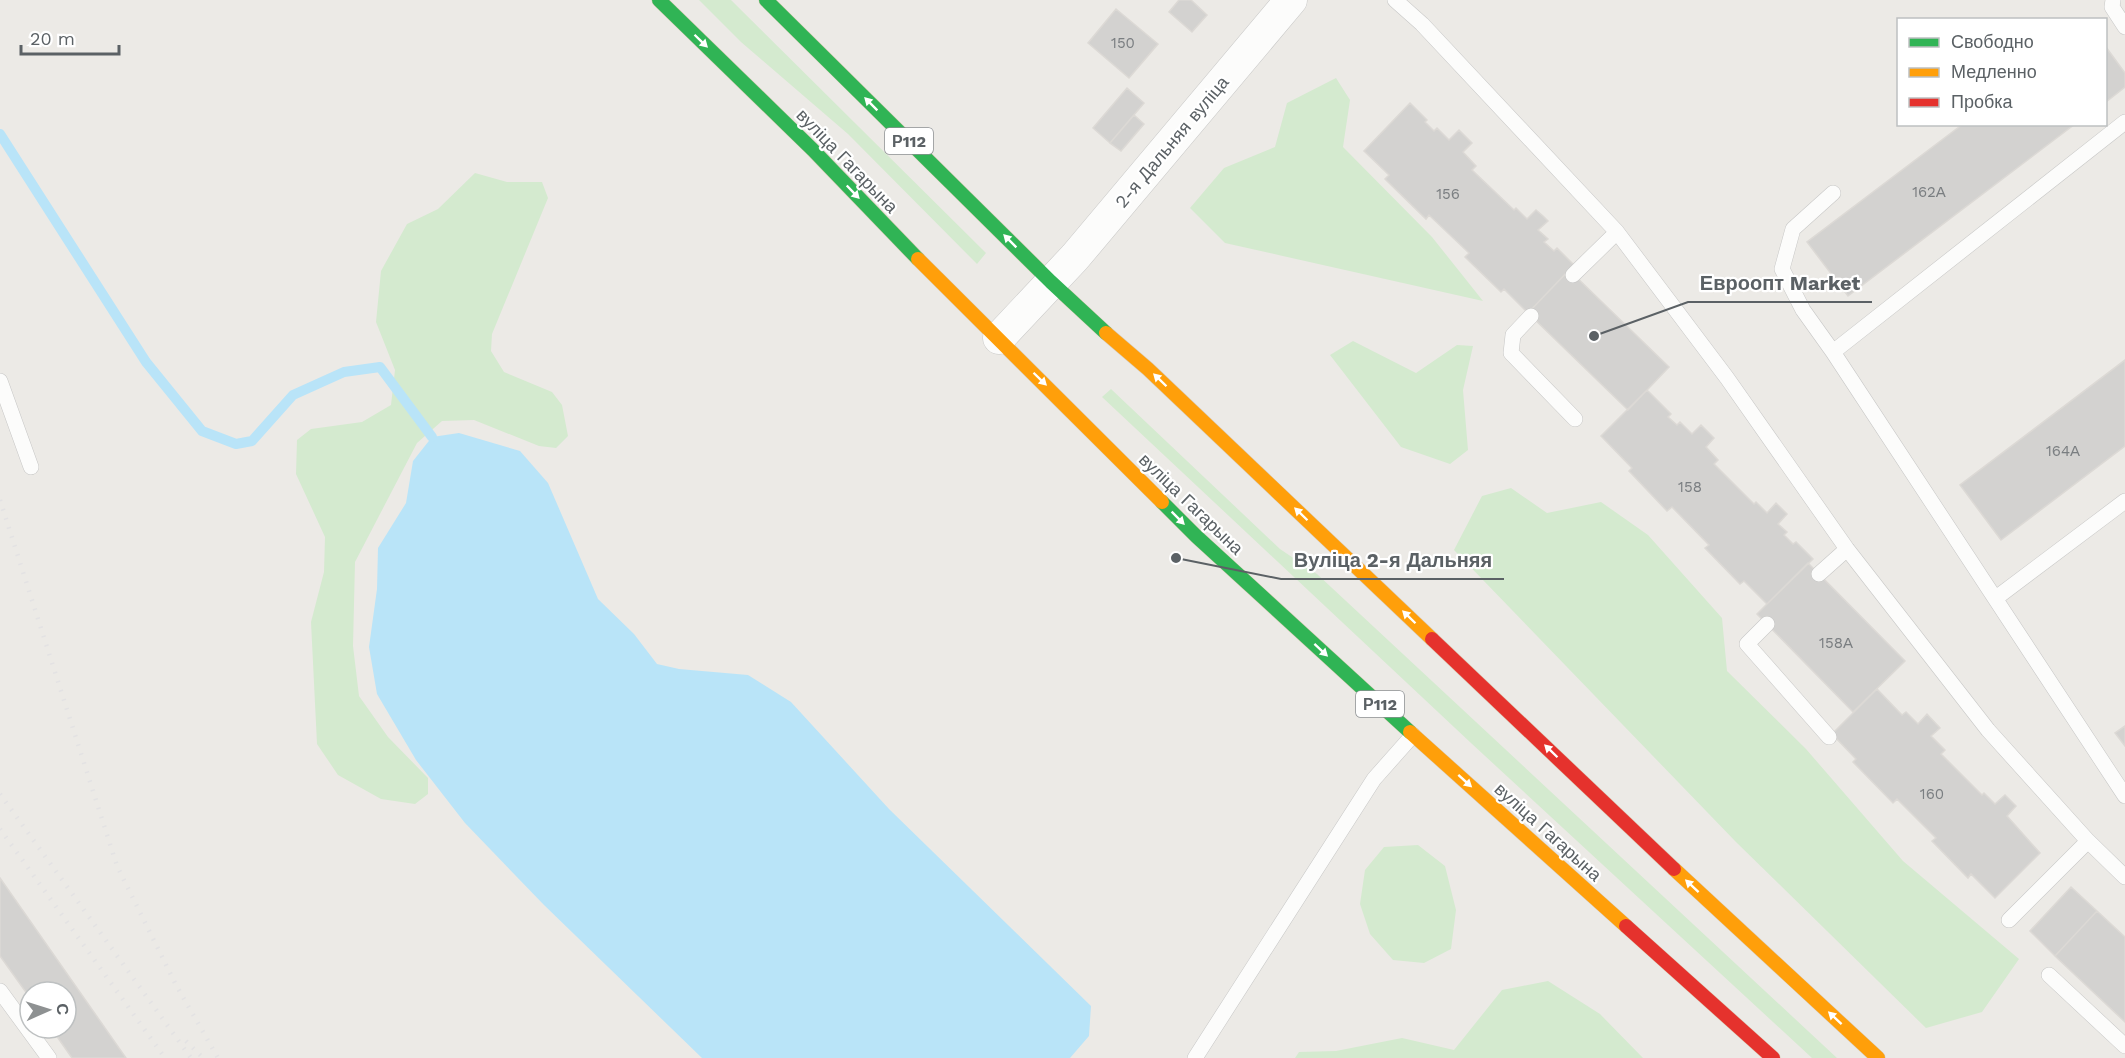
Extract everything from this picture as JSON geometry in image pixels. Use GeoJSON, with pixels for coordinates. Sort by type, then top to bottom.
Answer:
{"type":"FeatureCollection","features":[{"type":"Feature","properties":{"kind":"main road","name":"вуліца Гагарына"},"geometry":{"type":"LineString","coordinates":[[659,0],[813,150],[933,274],[1196,536],[1413,735],[1773,1058]]}},
{"type":"Feature","properties":{"kind":"main road","name":"Р112"},"geometry":{"type":"LineString","coordinates":[[766,0],[1051,282],[1148,369],[1681,875],[1878,1058]]}},
{"type":"Feature","properties":{"kind":"street","name":"2-я Дальняя вуліца"},"geometry":{"type":"LineString","coordinates":[[999,338],[1075,257],[1291,0]]}},
{"type":"Feature","properties":{"kind":"lane"},"geometry":{"type":"LineString","coordinates":[[1395,0],[1422,24],[1617,232],[1727,378],[1847,549],[1988,730],[2088,841],[2125,877]]}},
{"type":"Feature","properties":{"kind":"lane"},"geometry":{"type":"LineString","coordinates":[[2113,0],[2112,7],[2125,27]]}},
{"type":"Feature","properties":{"kind":"lane"},"geometry":{"type":"LineString","coordinates":[[1833,352],[2125,122]]}},
{"type":"Feature","properties":{"kind":"lane"},"geometry":{"type":"LineString","coordinates":[[1833,193],[1793,229],[1782,269],[1803,310],[1996,598],[2125,796]]}},
{"type":"Feature","properties":{"kind":"lane"},"geometry":{"type":"LineString","coordinates":[[1573,275],[1617,232]]}},
{"type":"Feature","properties":{"kind":"lane"},"geometry":{"type":"LineString","coordinates":[[1531,316],[1513,335],[1511,353],[1575,419]]}},
{"type":"Feature","properties":{"kind":"lane"},"geometry":{"type":"LineString","coordinates":[[0,381],[31,467]]}},
{"type":"Feature","properties":{"kind":"lane"},"geometry":{"type":"LineString","coordinates":[[1996,598],[2125,501]]}},
{"type":"Feature","properties":{"kind":"lane"},"geometry":{"type":"LineString","coordinates":[[1820,574],[1847,549]]}},
{"type":"Feature","properties":{"kind":"lane"},"geometry":{"type":"LineString","coordinates":[[1767,624],[1747,644],[1829,737]]}},
{"type":"Feature","properties":{"kind":"lane"},"geometry":{"type":"LineString","coordinates":[[1195,1058],[1374,779],[1413,735]]}},
{"type":"Feature","properties":{"kind":"lane"},"geometry":{"type":"LineString","coordinates":[[2009,920],[2088,841]]}},
{"type":"Feature","properties":{"kind":"lane"},"geometry":{"type":"LineString","coordinates":[[2049,975],[2125,1046]]}},
{"type":"Feature","properties":{"kind":"lane"},"geometry":{"type":"LineString","coordinates":[[0,992],[49,1058]]}},
{"type":"Feature","properties":{"kind":"green space"},"geometry":{"type":"Polygon","coordinates":[[[699,0],[731,0],[986,253],[977,264],[848,134],[741,42],[699,0]]]}},
{"type":"Feature","properties":{"kind":"green space"},"geometry":{"type":"Polygon","coordinates":[[[1336,78],[1350,100],[1343,147],[1432,237],[1483,301],[1225,243],[1190,208],[1224,168],[1275,147],[1287,103],[1336,78]]]}},
{"type":"Feature","properties":{"kind":"green space"},"geometry":{"type":"Polygon","coordinates":[[[475,173],[507,182],[542,182],[548,198],[492,334],[491,351],[504,372],[552,392],[562,405],[568,436],[556,448],[539,446],[474,420],[442,421],[417,443],[355,562],[353,646],[359,696],[388,737],[428,778],[428,794],[415,804],[381,799],[338,775],[317,744],[311,622],[324,572],[325,537],[296,474],[297,440],[311,429],[362,422],[391,405],[395,370],[376,322],[381,271],[407,224],[438,209],[475,173]]]}},
{"type":"Feature","properties":{"kind":"green space"},"geometry":{"type":"Polygon","coordinates":[[[1353,341],[1416,373],[1457,345],[1473,346],[1463,390],[1468,450],[1450,464],[1401,447],[1330,355],[1353,341]]]}},
{"type":"Feature","properties":{"kind":"green space"},"geometry":{"type":"Polygon","coordinates":[[[1111,389],[1280,549],[1317,574],[1837,1058],[1812,1058],[1471,743],[1102,397],[1111,389]]]}},
{"type":"Feature","properties":{"kind":"green space"},"geometry":{"type":"Polygon","coordinates":[[[1511,488],[1547,513],[1601,502],[1648,535],[1722,618],[1727,671],[1806,749],[1903,861],[2019,959],[1982,1012],[1926,1028],[1736,842],[1454,550],[1482,496],[1511,488]]]}},
{"type":"Feature","properties":{"kind":"green space"},"geometry":{"type":"Polygon","coordinates":[[[1418,845],[1445,866],[1456,910],[1451,949],[1424,963],[1393,960],[1370,934],[1360,904],[1365,870],[1384,847],[1418,845]]]}},
{"type":"Feature","properties":{"kind":"green space"},"geometry":{"type":"Polygon","coordinates":[[[1548,981],[1600,1014],[1643,1058],[1295,1058],[1299,1052],[1336,1051],[1402,1038],[1454,1050],[1502,990],[1548,981]]]}},
{"type":"Feature","properties":{"kind":"water"},"geometry":{"type":"Polygon","coordinates":[[[459,433],[520,451],[548,483],[598,599],[634,634],[657,664],[679,669],[748,675],[791,702],[889,809],[1091,1006],[1089,1036],[1070,1058],[702,1058],[544,905],[465,823],[416,760],[377,694],[369,647],[377,589],[378,548],[406,503],[413,461],[432,437],[459,433]]]}},
{"type":"Feature","properties":{"kind":"building"},"geometry":{"type":"Polygon","coordinates":[[[1179,0],[1191,0],[1207,15],[1192,32],[1169,12],[1179,0]]]}},
{"type":"Feature","properties":{"kind":"building"},"geometry":{"type":"Polygon","coordinates":[[[1116,9],[1158,44],[1129,78],[1088,43],[1116,9]]]}},
{"type":"Feature","properties":{"kind":"building"},"geometry":{"type":"Polygon","coordinates":[[[2107,48],[2125,73],[2125,87],[2107,101],[2107,48]]]}},
{"type":"Feature","properties":{"kind":"building"},"geometry":{"type":"Polygon","coordinates":[[[1127,88],[1144,103],[1110,143],[1093,128],[1127,88]]]}},
{"type":"Feature","properties":{"kind":"building"},"geometry":{"type":"Polygon","coordinates":[[[1410,103],[1427,120],[1425,122],[1434,131],[1437,128],[1449,140],[1459,130],[1472,143],[1463,152],[1476,166],[1472,170],[1514,210],[1516,208],[1527,219],[1536,210],[1543,216],[1548,221],[1538,230],[1548,239],[1544,242],[1554,251],[1557,248],[1574,265],[1528,313],[1504,289],[1501,292],[1465,257],[1469,253],[1429,215],[1426,219],[1385,179],[1389,175],[1364,151],[1410,103]]]}},
{"type":"Feature","properties":{"kind":"building"},"geometry":{"type":"Polygon","coordinates":[[[1134,115],[1144,124],[1121,151],[1110,143],[1134,115]]]}},
{"type":"Feature","properties":{"kind":"building"},"geometry":{"type":"Polygon","coordinates":[[[1960,126],[2072,126],[1848,296],[1807,242],[1960,126]]]}},
{"type":"Feature","properties":{"kind":"building"},"geometry":{"type":"Polygon","coordinates":[[[1569,270],[1669,367],[1628,410],[1528,313],[1569,270]]]}},
{"type":"Feature","properties":{"kind":"building"},"geometry":{"type":"Polygon","coordinates":[[[2125,360],[2125,446],[2001,540],[1960,485],[2125,360]]]}},
{"type":"Feature","properties":{"kind":"building"},"geometry":{"type":"Polygon","coordinates":[[[1647,390],[1671,414],[1668,417],[1677,425],[1680,422],[1692,434],[1701,425],[1714,438],[1706,447],[1718,460],[1714,464],[1754,504],[1756,502],[1767,513],[1776,503],[1787,514],[1778,524],[1787,532],[1784,535],[1793,544],[1796,542],[1813,559],[1767,604],[1744,581],[1740,584],[1705,548],[1709,545],[1672,507],[1667,511],[1629,471],[1632,468],[1601,436],[1647,390]]]}},
{"type":"Feature","properties":{"kind":"building"},"geometry":{"type":"Polygon","coordinates":[[[1808,563],[1905,661],[1853,712],[1757,614],[1808,563]]]}},
{"type":"Feature","properties":{"kind":"building"},"geometry":{"type":"Polygon","coordinates":[[[1877,689],[1902,715],[1906,712],[1918,724],[1927,714],[1940,728],[1931,736],[1945,750],[1941,754],[1982,795],[1984,793],[1995,804],[2005,795],[2016,806],[2007,816],[2040,853],[1995,898],[1971,874],[1968,878],[1932,841],[1936,838],[1897,799],[1893,803],[1853,762],[1856,759],[1832,734],[1877,689]]]}},
{"type":"Feature","properties":{"kind":"building"},"geometry":{"type":"Polygon","coordinates":[[[2125,726],[2125,746],[2115,733],[2125,726]]]}},
{"type":"Feature","properties":{"kind":"building"},"geometry":{"type":"Polygon","coordinates":[[[0,878],[71,980],[18,981],[0,956],[0,878]]]}},
{"type":"Feature","properties":{"kind":"building"},"geometry":{"type":"Polygon","coordinates":[[[2071,887],[2097,911],[2055,956],[2030,931],[2071,887]]]}},
{"type":"Feature","properties":{"kind":"building"},"geometry":{"type":"Polygon","coordinates":[[[2097,911],[2125,937],[2125,1022],[2055,956],[2097,911]]]}},
{"type":"Feature","properties":{"kind":"building"},"geometry":{"type":"Polygon","coordinates":[[[78,989],[126,1058],[72,1058],[59,1040],[78,1040],[78,989]]]}},
{"type":"Feature","properties":{"kind":"waterway"},"geometry":{"type":"LineString","coordinates":[[0,134],[146,362],[202,431],[236,444],[252,441],[293,395],[344,372],[380,367],[432,437]]}},
{"type":"Feature","properties":{"kind":"railway"},"geometry":{"type":"LineString","coordinates":[[0,500],[117,866],[176,985],[218,1058]]}},
{"type":"Feature","properties":{"kind":"railway"},"geometry":{"type":"LineString","coordinates":[[0,794],[191,1058]]}},
{"type":"Feature","properties":{"kind":"railway"},"geometry":{"type":"LineString","coordinates":[[0,829],[165,1058]]}},
{"type":"Feature","properties":{"kind":"railway"},"geometry":{"type":"LineString","coordinates":[[186,1041],[203,1058]]}},
{"type":"Feature","properties":{"kind":"traffic: fast"},"geometry":{"type":"LineString","coordinates":[[659,0],[813,150],[918,259]]}},
{"type":"Feature","properties":{"kind":"traffic: fast"},"geometry":{"type":"LineString","coordinates":[[766,0],[1051,282],[1106,333]]}},
{"type":"Feature","properties":{"kind":"traffic: fast"},"geometry":{"type":"LineString","coordinates":[[1162,502],[1196,536],[1410,732]]}},
{"type":"Feature","properties":{"kind":"traffic: slow"},"geometry":{"type":"LineString","coordinates":[[918,259],[1162,502]]}},
{"type":"Feature","properties":{"kind":"traffic: slow"},"geometry":{"type":"LineString","coordinates":[[1106,333],[1148,369],[1432,639]]}},
{"type":"Feature","properties":{"kind":"traffic: slow"},"geometry":{"type":"LineString","coordinates":[[1410,732],[1626,926]]}},
{"type":"Feature","properties":{"kind":"traffic: slow"},"geometry":{"type":"LineString","coordinates":[[1674,869],[1878,1058]]}},
{"type":"Feature","properties":{"kind":"traffic: jam"},"geometry":{"type":"LineString","coordinates":[[1432,639],[1674,869]]}},
{"type":"Feature","properties":{"kind":"traffic: jam"},"geometry":{"type":"LineString","coordinates":[[1626,926],[1773,1058]]}},
{"type":"Feature","properties":{"kind":"place","name":"Евроопт Market"},"geometry":{"type":"Point","coordinates":[1594,336]}},
{"type":"Feature","properties":{"kind":"place","name":"Вуліца 2-я Дальняя"},"geometry":{"type":"Point","coordinates":[1176,558]}}]}
